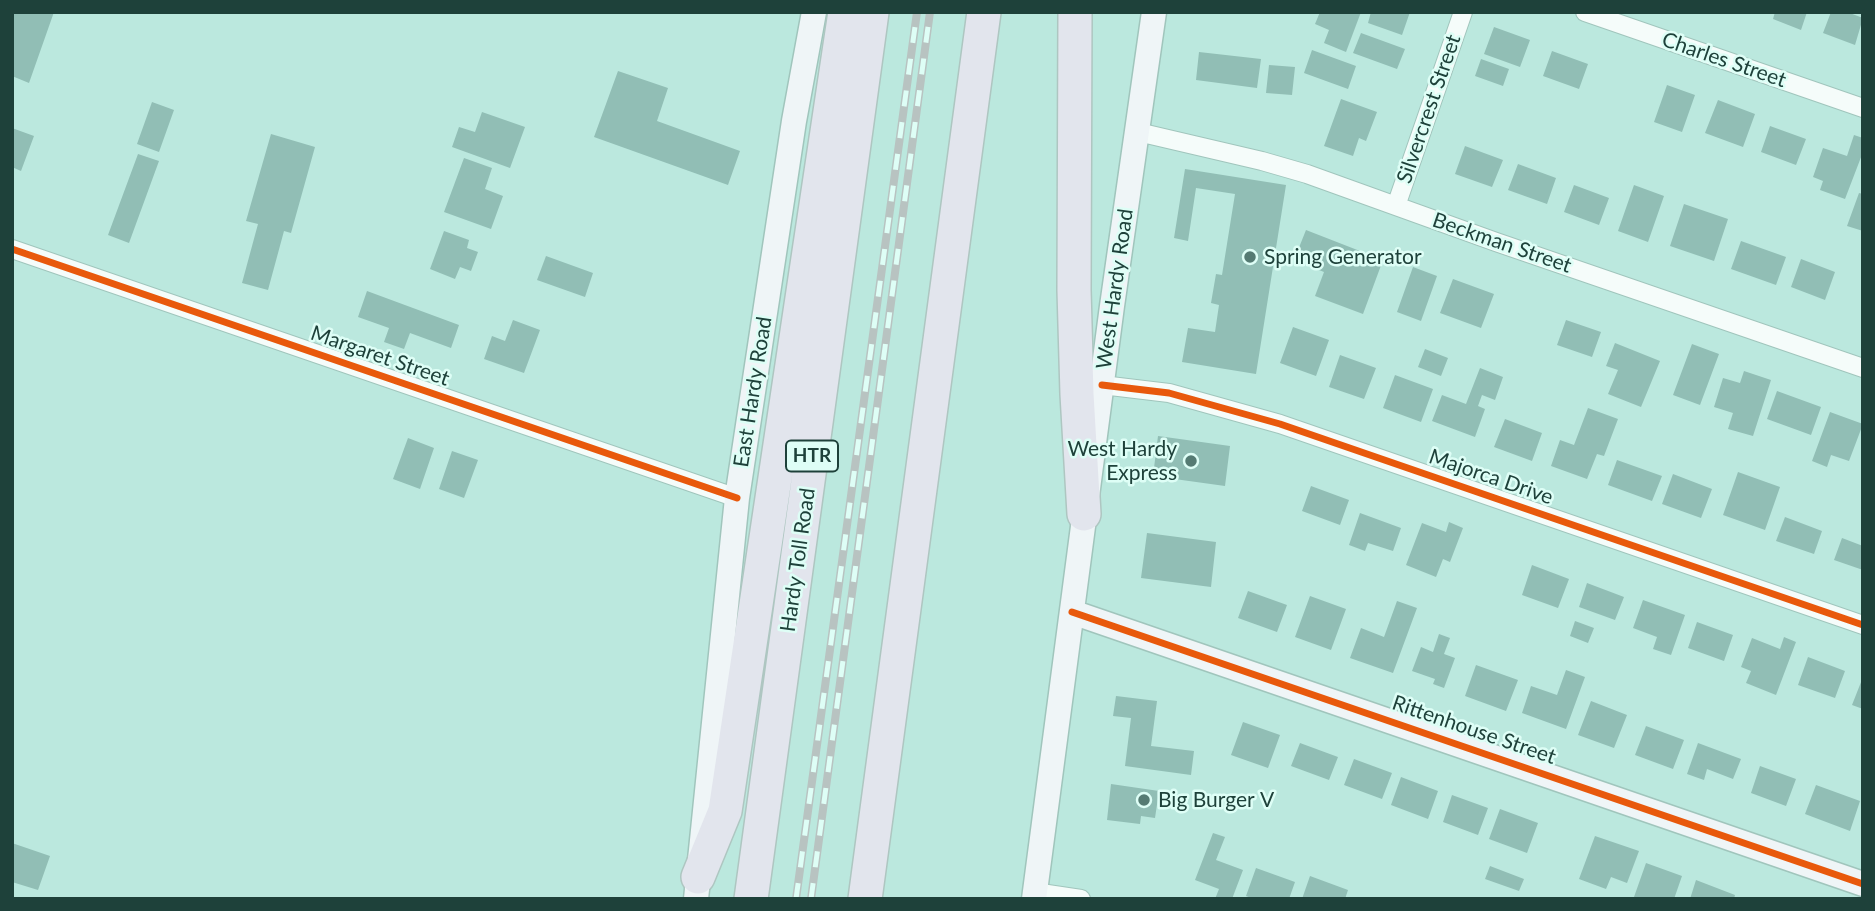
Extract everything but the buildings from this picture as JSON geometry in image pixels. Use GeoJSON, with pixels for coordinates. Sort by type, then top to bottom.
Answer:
{"type":"FeatureCollection","features":[{"type":"Feature","properties":{"kind":"highway"},"geometry":{"type":"LineString","coordinates":[[697,888],[725,811],[845,12]]}},
{"type":"Feature","properties":{"kind":"highway","name":"Hardy Toll Road"},"geometry":{"type":"LineString","coordinates":[[751,899],[872,12]]}},
{"type":"Feature","properties":{"kind":"highway"},"geometry":{"type":"LineString","coordinates":[[865,899],[984,12]]}},
{"type":"Feature","properties":{"kind":"highway"},"geometry":{"type":"LineString","coordinates":[[1075,12],[1074,290],[1084,514]]}},
{"type":"Feature","properties":{"kind":"main road","name":"East Hardy Road"},"geometry":{"type":"LineString","coordinates":[[697,888],[737,498],[794,121],[814,12]]}},
{"type":"Feature","properties":{"kind":"main road","name":"West Hardy Road"},"geometry":{"type":"LineString","coordinates":[[1034,895],[1154,12]]}},
{"type":"Feature","properties":{"kind":"main road","name":"Rittenhouse Street"},"geometry":{"type":"LineString","coordinates":[[1072,612],[1863,884]]}},
{"type":"Feature","properties":{"kind":"street","name":"Silvercrest Street"},"geometry":{"type":"LineString","coordinates":[[1396,206],[1463,12]]}},
{"type":"Feature","properties":{"kind":"street","name":"Charles Street"},"geometry":{"type":"LineString","coordinates":[[1585,12],[1863,108]]}},
{"type":"Feature","properties":{"kind":"street","name":"Beckman Street"},"geometry":{"type":"LineString","coordinates":[[1138,132],[1307,174],[1863,368]]}},
{"type":"Feature","properties":{"kind":"street","name":"Margaret Street"},"geometry":{"type":"LineString","coordinates":[[12,249],[737,498]]}},
{"type":"Feature","properties":{"kind":"street","name":"Majorca Drive"},"geometry":{"type":"LineString","coordinates":[[1102,385],[1169,393],[1280,424],[1863,625]]}},
{"type":"Feature","properties":{"kind":"street"},"geometry":{"type":"LineString","coordinates":[[1034,895],[1081,899]]}},
{"type":"Feature","properties":{"kind":"railway"},"geometry":{"type":"LineString","coordinates":[[796,899],[917,12]]}},
{"type":"Feature","properties":{"kind":"railway"},"geometry":{"type":"LineString","coordinates":[[811,899],[930,12]]}},
{"type":"Feature","properties":{"kind":"cycle path"},"geometry":{"type":"LineString","coordinates":[[12,249],[737,498]]}},
{"type":"Feature","properties":{"kind":"cycle path"},"geometry":{"type":"LineString","coordinates":[[1102,385],[1169,393],[1280,424],[1863,625]]}},
{"type":"Feature","properties":{"kind":"cycle path"},"geometry":{"type":"LineString","coordinates":[[1072,612],[1863,884]]}},
{"type":"Feature","properties":{"kind":"place","name":"Spring Generator"},"geometry":{"type":"Point","coordinates":[1250,257]}},
{"type":"Feature","properties":{"kind":"place","name":"West Hardy Express"},"geometry":{"type":"Point","coordinates":[1191,461]}},
{"type":"Feature","properties":{"kind":"place","name":"Big Burger V"},"geometry":{"type":"Point","coordinates":[1144,800]}}]}
